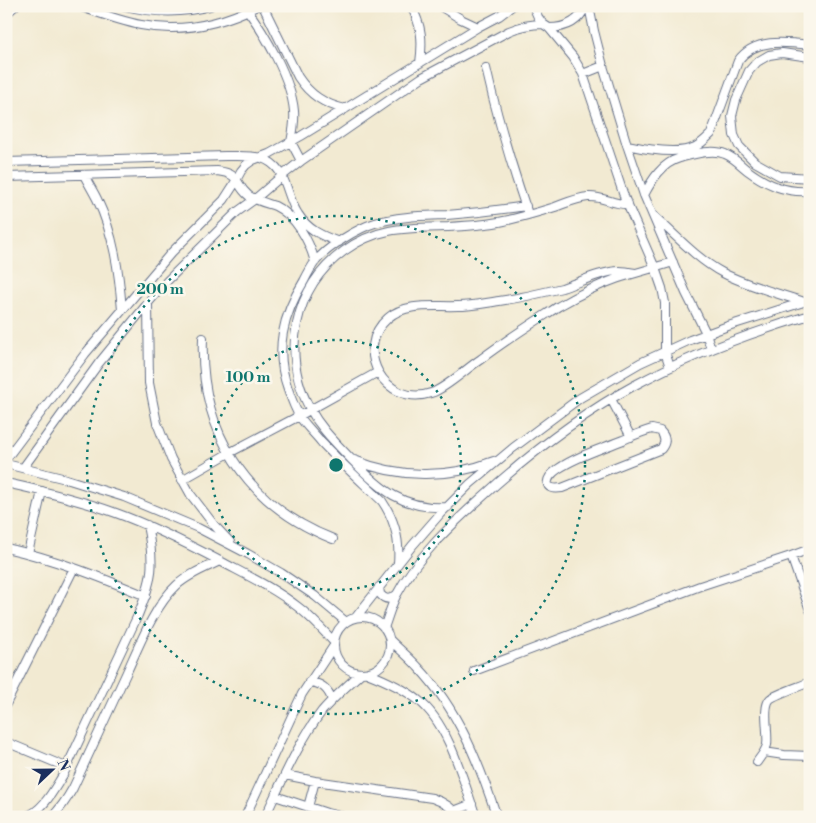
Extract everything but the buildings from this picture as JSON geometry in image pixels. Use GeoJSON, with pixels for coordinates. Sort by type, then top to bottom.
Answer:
{"type":"FeatureCollection","features":[{"type":"Feature","properties":{"kind":"street"},"geometry":{"type":"LineString","coordinates":[[6,14],[15,6]]}},
{"type":"Feature","properties":{"kind":"street"},"geometry":{"type":"LineString","coordinates":[[79,6],[135,24],[164,28],[186,28],[208,24],[229,18],[246,8],[257,6]]}},
{"type":"Feature","properties":{"kind":"street"},"geometry":{"type":"LineString","coordinates":[[125,6],[148,11],[172,12],[195,10],[210,6]]}},
{"type":"Feature","properties":{"kind":"street"},"geometry":{"type":"LineString","coordinates":[[263,6],[304,87],[323,102],[345,109]]}},
{"type":"Feature","properties":{"kind":"street"},"geometry":{"type":"LineString","coordinates":[[410,6],[417,17],[421,32],[422,48],[420,63]]}},
{"type":"Feature","properties":{"kind":"street"},"geometry":{"type":"LineString","coordinates":[[440,6],[478,27]]}},
{"type":"Feature","properties":{"kind":"street"},"geometry":{"type":"LineString","coordinates":[[6,459],[85,354],[171,252],[224,200],[246,165],[291,142],[499,16],[512,6]]}},
{"type":"Feature","properties":{"kind":"street"},"geometry":{"type":"LineString","coordinates":[[533,6],[538,17],[572,57],[583,74],[611,159],[662,288],[665,303],[665,352],[670,367]]}},
{"type":"Feature","properties":{"kind":"street"},"geometry":{"type":"LineString","coordinates":[[23,468],[98,363],[148,303],[237,212],[282,175],[421,78],[520,26],[532,24],[559,28],[569,25],[578,20],[588,6]]}},
{"type":"Feature","properties":{"kind":"street"},"geometry":{"type":"LineString","coordinates":[[588,6],[627,145],[644,195],[712,349]]}},
{"type":"Feature","properties":{"kind":"street"},"geometry":{"type":"LineString","coordinates":[[246,8],[265,37],[288,82],[294,112],[291,142],[301,161]]}},
{"type":"Feature","properties":{"kind":"street"},"geometry":{"type":"LineString","coordinates":[[627,145],[643,149],[660,150],[694,147],[706,140],[711,134],[742,54],[750,48],[777,43],[810,45]]}},
{"type":"Feature","properties":{"kind":"street"},"geometry":{"type":"LineString","coordinates":[[810,56],[782,52],[769,55],[757,62],[749,72],[736,100],[732,116],[734,135],[739,146],[755,162],[780,176],[810,178]]}},
{"type":"Feature","properties":{"kind":"street"},"geometry":{"type":"LineString","coordinates":[[583,74],[604,66]]}},
{"type":"Feature","properties":{"kind":"street"},"geometry":{"type":"LineString","coordinates":[[486,68],[503,136],[529,215]]}},
{"type":"Feature","properties":{"kind":"street"},"geometry":{"type":"LineString","coordinates":[[725,154],[739,146]]}},
{"type":"Feature","properties":{"kind":"street"},"geometry":{"type":"LineString","coordinates":[[644,195],[652,180],[664,167],[678,158],[713,152],[725,154],[760,179],[777,188],[788,191],[810,192]]}},
{"type":"Feature","properties":{"kind":"street"},"geometry":{"type":"LineString","coordinates":[[6,162],[226,156],[260,157],[273,164],[282,175],[292,203],[302,220],[317,233],[339,242]]}},
{"type":"Feature","properties":{"kind":"street"},"geometry":{"type":"LineString","coordinates":[[6,177],[217,171],[231,174],[237,178],[249,196],[276,207],[295,222],[306,237],[315,262]]}},
{"type":"Feature","properties":{"kind":"street"},"geometry":{"type":"LineString","coordinates":[[84,175],[108,227],[120,282],[122,310]]}},
{"type":"Feature","properties":{"kind":"street"},"geometry":{"type":"LineString","coordinates":[[448,507],[430,508],[395,497],[350,458],[320,425],[302,391],[295,366],[296,326],[306,294],[333,259],[364,238],[388,230],[484,224],[529,215],[582,198],[600,197],[621,205],[628,204]]}},
{"type":"Feature","properties":{"kind":"street"},"geometry":{"type":"LineString","coordinates":[[224,200],[237,212]]}},
{"type":"Feature","properties":{"kind":"street"},"geometry":{"type":"LineString","coordinates":[[398,563],[397,534],[387,508],[334,455],[299,416],[286,385],[280,352],[286,320],[294,297],[315,262],[339,242],[373,223],[406,217],[526,206]]}},
{"type":"Feature","properties":{"kind":"street"},"geometry":{"type":"LineString","coordinates":[[652,214],[691,250],[722,272],[762,288],[807,301]]}},
{"type":"Feature","properties":{"kind":"street"},"geometry":{"type":"LineString","coordinates":[[635,273],[621,271],[606,272],[543,293],[502,301],[460,306],[416,307],[401,310],[383,323],[375,336],[373,358],[383,380],[397,391],[415,396],[433,393],[481,358],[559,306],[594,288],[672,262]]}},
{"type":"Feature","properties":{"kind":"street"},"geometry":{"type":"LineString","coordinates":[[356,617],[398,563],[470,484],[589,392],[640,363],[706,333],[807,301]]}},
{"type":"Feature","properties":{"kind":"street"},"geometry":{"type":"LineString","coordinates":[[148,303],[148,383],[157,423],[170,459],[190,495],[214,525],[237,548]]}},
{"type":"Feature","properties":{"kind":"street"},"geometry":{"type":"LineString","coordinates":[[384,628],[396,595],[427,552],[464,513],[493,487],[584,416],[635,385],[670,367],[754,332],[810,315]]}},
{"type":"Feature","properties":{"kind":"street"},"geometry":{"type":"LineString","coordinates":[[204,338],[203,368],[208,397],[216,426],[229,453],[246,478],[268,500],[298,523],[333,539]]}},
{"type":"Feature","properties":{"kind":"street"},"geometry":{"type":"LineString","coordinates":[[182,480],[378,372]]}},
{"type":"Feature","properties":{"kind":"street"},"geometry":{"type":"LineString","coordinates":[[611,399],[630,437]]}},
{"type":"Feature","properties":{"kind":"street"},"geometry":{"type":"LineString","coordinates":[[656,429],[663,434],[665,442],[661,449],[657,451],[562,488],[552,489],[548,487],[547,481],[550,476],[562,466],[630,437],[656,429]]}},
{"type":"Feature","properties":{"kind":"street"},"geometry":{"type":"LineString","coordinates":[[350,458],[384,469],[418,474],[459,471],[500,459]]}},
{"type":"Feature","properties":{"kind":"street"},"geometry":{"type":"LineString","coordinates":[[6,464],[66,479],[124,497],[198,528],[281,573],[308,591],[345,621]]}},
{"type":"Feature","properties":{"kind":"street"},"geometry":{"type":"LineString","coordinates":[[6,483],[62,496],[147,525],[256,579],[298,606],[315,621],[333,644],[337,658],[345,667],[355,672],[387,681],[406,691],[420,701],[432,715],[448,741],[476,817]]}},
{"type":"Feature","properties":{"kind":"street"},"geometry":{"type":"LineString","coordinates":[[28,553],[42,491]]}},
{"type":"Feature","properties":{"kind":"street"},"geometry":{"type":"LineString","coordinates":[[27,816],[37,811],[50,796],[66,767],[149,589],[152,559],[147,525]]}},
{"type":"Feature","properties":{"kind":"street"},"geometry":{"type":"LineString","coordinates":[[6,548],[86,571],[146,596]]}},
{"type":"Feature","properties":{"kind":"street"},"geometry":{"type":"LineString","coordinates":[[474,671],[700,586],[810,549]]}},
{"type":"Feature","properties":{"kind":"street"},"geometry":{"type":"LineString","coordinates":[[791,556],[810,610]]}},
{"type":"Feature","properties":{"kind":"street"},"geometry":{"type":"LineString","coordinates":[[40,806],[51,817],[67,799],[140,644],[166,597],[190,575],[220,561]]}},
{"type":"Feature","properties":{"kind":"street"},"geometry":{"type":"LineString","coordinates":[[6,704],[74,568]]}},
{"type":"Feature","properties":{"kind":"street"},"geometry":{"type":"LineString","coordinates":[[379,586],[380,594],[386,599],[396,595]]}},
{"type":"Feature","properties":{"kind":"street"},"geometry":{"type":"LineString","coordinates":[[245,817],[295,708],[333,644],[337,630],[345,621],[361,616],[376,620],[384,628],[390,640],[419,667],[455,716],[479,767],[497,817]]}},
{"type":"Feature","properties":{"kind":"street"},"geometry":{"type":"LineString","coordinates":[[265,817],[296,753],[322,712],[332,700],[364,673],[377,668],[385,661],[390,640]]}},
{"type":"Feature","properties":{"kind":"street"},"geometry":{"type":"LineString","coordinates":[[309,682],[315,682],[326,688],[332,700]]}},
{"type":"Feature","properties":{"kind":"street"},"geometry":{"type":"LineString","coordinates":[[757,762],[764,752],[767,741],[766,710],[768,703],[772,698],[810,682]]}},
{"type":"Feature","properties":{"kind":"street"},"geometry":{"type":"LineString","coordinates":[[6,742],[66,767]]}},
{"type":"Feature","properties":{"kind":"street"},"geometry":{"type":"LineString","coordinates":[[764,752],[810,756]]}},
{"type":"Feature","properties":{"kind":"street"},"geometry":{"type":"LineString","coordinates":[[285,775],[432,798],[444,803],[457,814],[472,804]]}},
{"type":"Feature","properties":{"kind":"street"},"geometry":{"type":"LineString","coordinates":[[308,807],[315,781]]}},
{"type":"Feature","properties":{"kind":"street"},"geometry":{"type":"LineString","coordinates":[[275,796],[327,815],[344,817]]}}]}
